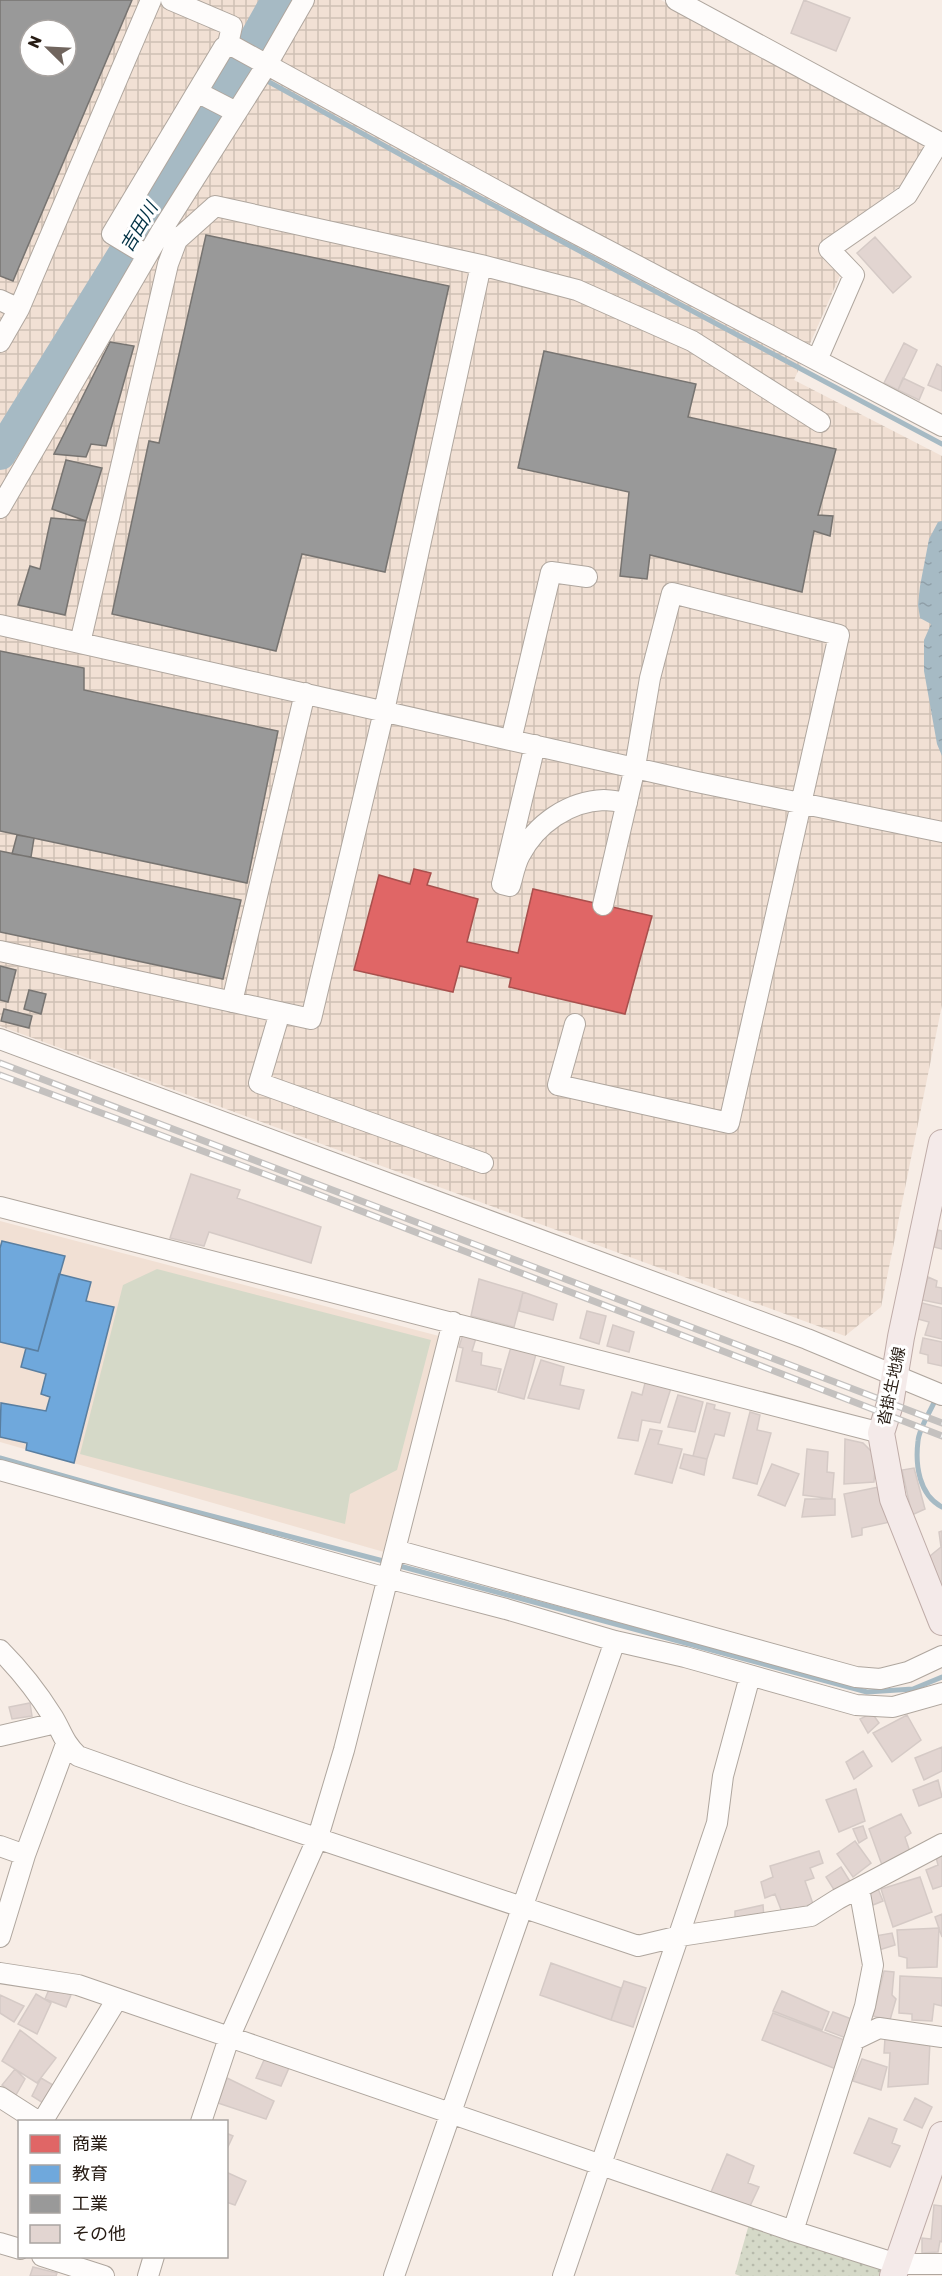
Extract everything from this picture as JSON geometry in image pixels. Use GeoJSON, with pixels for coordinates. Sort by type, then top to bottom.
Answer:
{"type":"FeatureCollection","features":[{"type":"Feature","properties":{"kind":"main road","name":"沓掛生地線"},"geometry":{"type":"LineString","coordinates":[[942,1143],[935,1205],[890,1404],[881,1433],[893,1499],[942,1622]]}},
{"type":"Feature","properties":{"kind":"main road"},"geometry":{"type":"LineString","coordinates":[[895,2270],[942,2135]]}},
{"type":"Feature","properties":{"kind":"street"},"geometry":{"type":"LineString","coordinates":[[0,342],[19,309],[152,0]]}},
{"type":"Feature","properties":{"kind":"street"},"geometry":{"type":"LineString","coordinates":[[146,255],[112,234],[228,44],[232,26],[171,0]]}},
{"type":"Feature","properties":{"kind":"street"},"geometry":{"type":"LineString","coordinates":[[80,643],[168,264],[169,235],[236,112],[304,0]]}},
{"type":"Feature","properties":{"kind":"street"},"geometry":{"type":"LineString","coordinates":[[676,0],[941,141],[907,195],[829,249],[854,275],[817,360]]}},
{"type":"Feature","properties":{"kind":"street"},"geometry":{"type":"LineString","coordinates":[[228,44],[552,221],[942,426]]}},
{"type":"Feature","properties":{"kind":"street"},"geometry":{"type":"LineString","coordinates":[[197,93],[236,112]]}},
{"type":"Feature","properties":{"kind":"street"},"geometry":{"type":"LineString","coordinates":[[0,508],[146,255],[169,235],[215,206],[482,265],[578,290],[692,341],[820,422]]}},
{"type":"Feature","properties":{"kind":"street"},"geometry":{"type":"LineString","coordinates":[[0,951],[311,1019],[384,711],[482,265]]}},
{"type":"Feature","properties":{"kind":"street"},"geometry":{"type":"LineString","coordinates":[[0,300],[19,309]]}},
{"type":"Feature","properties":{"kind":"street"},"geometry":{"type":"LineString","coordinates":[[511,740],[551,572],[587,577]]}},
{"type":"Feature","properties":{"kind":"street"},"geometry":{"type":"LineString","coordinates":[[575,1023],[558,1085],[729,1123],[838,635],[672,593],[650,678],[635,767],[603,905]]}},
{"type":"Feature","properties":{"kind":"street"},"geometry":{"type":"LineString","coordinates":[[0,625],[511,740],[942,832]]}},
{"type":"Feature","properties":{"kind":"street"},"geometry":{"type":"LineString","coordinates":[[232,1002],[305,693]]}},
{"type":"Feature","properties":{"kind":"street"},"geometry":{"type":"LineString","coordinates":[[535,745],[502,884],[510,886],[520,855],[533,835],[554,816],[583,802],[605,800],[627,803]]}},
{"type":"Feature","properties":{"kind":"street"},"geometry":{"type":"LineString","coordinates":[[280,1012],[259,1083],[483,1163]]}},
{"type":"Feature","properties":{"kind":"street"},"geometry":{"type":"LineString","coordinates":[[0,1039],[455,1207],[895,1374],[942,1395]]}},
{"type":"Feature","properties":{"kind":"street"},"geometry":{"type":"LineString","coordinates":[[0,1207],[881,1433]]}},
{"type":"Feature","properties":{"kind":"street"},"geometry":{"type":"LineString","coordinates":[[201,2120],[229,2038],[318,1837],[344,1750],[453,1322]]}},
{"type":"Feature","properties":{"kind":"street"},"geometry":{"type":"LineString","coordinates":[[0,1470],[615,1641],[685,1657],[856,1705],[893,1707],[942,1694]]}},
{"type":"Feature","properties":{"kind":"street"},"geometry":{"type":"LineString","coordinates":[[395,1550],[856,1677],[880,1679],[899,1674],[942,1656]]}},
{"type":"Feature","properties":{"kind":"street"},"geometry":{"type":"LineString","coordinates":[[394,2276],[615,1641]]}},
{"type":"Feature","properties":{"kind":"street"},"geometry":{"type":"LineString","coordinates":[[0,1650],[18,1667],[56,1723],[66,1744],[78,1755],[185,1794],[638,1946],[680,1936],[811,1916],[942,1844]]}},
{"type":"Feature","properties":{"kind":"street"},"geometry":{"type":"LineString","coordinates":[[563,2276],[717,1823],[723,1776],[750,1676]]}},
{"type":"Feature","properties":{"kind":"street"},"geometry":{"type":"LineString","coordinates":[[0,1736],[56,1723]]}},
{"type":"Feature","properties":{"kind":"street"},"geometry":{"type":"LineString","coordinates":[[0,1937],[26,1854],[66,1744]]}},
{"type":"Feature","properties":{"kind":"street"},"geometry":{"type":"LineString","coordinates":[[0,1846],[26,1854]]}},
{"type":"Feature","properties":{"kind":"street"},"geometry":{"type":"LineString","coordinates":[[793,2231],[865,2006],[873,1965],[859,1888]]}},
{"type":"Feature","properties":{"kind":"street"},"geometry":{"type":"LineString","coordinates":[[0,1973],[78,1985],[793,2231],[895,2270],[942,2264]]}},
{"type":"Feature","properties":{"kind":"street"},"geometry":{"type":"LineString","coordinates":[[41,2120],[117,1999]]}},
{"type":"Feature","properties":{"kind":"street"},"geometry":{"type":"LineString","coordinates":[[854,2040],[879,2028],[942,2037]]}},
{"type":"Feature","properties":{"kind":"street"},"geometry":{"type":"LineString","coordinates":[[0,2097],[38,2120]]}},
{"type":"Feature","properties":{"kind":"street"},"geometry":{"type":"LineString","coordinates":[[0,2243],[18,2248]]}},
{"type":"Feature","properties":{"kind":"street"},"geometry":{"type":"LineString","coordinates":[[48,2258],[104,2276]]}},
{"type":"Feature","properties":{"kind":"street"},"geometry":{"type":"LineString","coordinates":[[148,2276],[153,2258]]}},
{"type":"Feature","properties":{"kind":"shaded area"},"geometry":{"type":"Polygon","coordinates":[[[0,0],[661,0],[928,143],[901,185],[820,245],[842,271],[794,380],[942,456],[942,1005],[881,1307],[845,1336],[0,1026],[0,0]]]}},
{"type":"Feature","properties":{"kind":"shaded area"},"geometry":{"type":"Polygon","coordinates":[[[0,1221],[439,1336],[384,1552],[0,1442],[0,1221]]]}},
{"type":"Feature","properties":{"kind":"green space"},"geometry":{"type":"Polygon","coordinates":[[[157,1269],[431,1340],[397,1470],[350,1494],[345,1524],[80,1454],[123,1285],[157,1269]]]}},
{"type":"Feature","properties":{"kind":"green space"},"geometry":{"type":"Polygon","coordinates":[[[749,2224],[887,2269],[884,2276],[740,2276],[735,2274],[749,2224]]]}},
{"type":"Feature","properties":{"kind":"water"},"geometry":{"type":"Polygon","coordinates":[[[942,521],[942,756],[937,744],[924,671],[924,640],[931,624],[920,618],[918,605],[929,539],[938,522],[942,521]]]}},
{"type":"Feature","properties":{"kind":"building: 商業"},"geometry":{"type":"Polygon","coordinates":[[[414,869],[431,873],[427,885],[478,899],[467,942],[518,953],[533,889],[652,916],[625,1014],[509,987],[511,978],[460,966],[453,992],[354,970],[379,875],[410,884],[414,869]]]}},
{"type":"Feature","properties":{"kind":"building: 教育"},"geometry":{"type":"Polygon","coordinates":[[[2,1241],[65,1256],[38,1351],[0,1342],[0,1248],[2,1241]]]}},
{"type":"Feature","properties":{"kind":"building: 教育"},"geometry":{"type":"Polygon","coordinates":[[[59,1274],[91,1282],[86,1301],[114,1307],[74,1463],[26,1450],[27,1443],[0,1437],[1,1403],[46,1411],[50,1397],[41,1394],[46,1374],[21,1367],[26,1348],[38,1351],[59,1274]]]}},
{"type":"Feature","properties":{"kind":"building: 工業"},"geometry":{"type":"Polygon","coordinates":[[[0,0],[132,0],[13,281],[0,276],[0,0]]]}},
{"type":"Feature","properties":{"kind":"building: 工業"},"geometry":{"type":"Polygon","coordinates":[[[206,235],[449,286],[385,572],[302,554],[276,651],[112,614],[149,441],[159,443],[206,235]]]}},
{"type":"Feature","properties":{"kind":"building: 工業"},"geometry":{"type":"Polygon","coordinates":[[[110,342],[134,346],[106,446],[91,444],[86,457],[54,454],[110,342]]]}},
{"type":"Feature","properties":{"kind":"building: 工業"},"geometry":{"type":"Polygon","coordinates":[[[544,351],[696,384],[688,417],[836,449],[818,515],[833,516],[830,536],[814,531],[802,592],[650,555],[647,579],[620,576],[629,492],[518,468],[544,351]]]}},
{"type":"Feature","properties":{"kind":"building: 工業"},"geometry":{"type":"Polygon","coordinates":[[[66,460],[102,468],[86,521],[52,509],[66,460]]]}},
{"type":"Feature","properties":{"kind":"building: 工業"},"geometry":{"type":"Polygon","coordinates":[[[51,518],[86,521],[65,615],[18,605],[30,566],[40,569],[51,518]]]}},
{"type":"Feature","properties":{"kind":"building: 工業"},"geometry":{"type":"Polygon","coordinates":[[[0,651],[84,668],[84,690],[278,731],[247,883],[0,831],[0,651]]]}},
{"type":"Feature","properties":{"kind":"building: 工業"},"geometry":{"type":"Polygon","coordinates":[[[17,835],[34,838],[31,857],[12,854],[17,835]]]}},
{"type":"Feature","properties":{"kind":"building: 工業"},"geometry":{"type":"Polygon","coordinates":[[[0,851],[241,900],[223,979],[0,932],[0,851]]]}},
{"type":"Feature","properties":{"kind":"building: 工業"},"geometry":{"type":"Polygon","coordinates":[[[0,966],[16,970],[8,1002],[0,1000],[0,966]]]}},
{"type":"Feature","properties":{"kind":"building: 工業"},"geometry":{"type":"Polygon","coordinates":[[[29,990],[46,994],[41,1014],[24,1009],[29,990]]]}},
{"type":"Feature","properties":{"kind":"building: 工業"},"geometry":{"type":"Polygon","coordinates":[[[4,1009],[32,1016],[29,1028],[1,1021],[4,1009]]]}},
{"type":"Feature","properties":{"kind":"building: その他"},"geometry":{"type":"Polygon","coordinates":[[[804,0],[850,18],[836,51],[791,33],[804,0]]]}},
{"type":"Feature","properties":{"kind":"building: その他"},"geometry":{"type":"Polygon","coordinates":[[[875,237],[911,277],[893,293],[857,253],[875,237]]]}},
{"type":"Feature","properties":{"kind":"building: その他"},"geometry":{"type":"Polygon","coordinates":[[[904,343],[917,350],[898,390],[884,383],[904,343]]]}},
{"type":"Feature","properties":{"kind":"building: その他"},"geometry":{"type":"Polygon","coordinates":[[[937,364],[942,367],[942,391],[928,385],[937,364]]]}},
{"type":"Feature","properties":{"kind":"building: その他"},"geometry":{"type":"Polygon","coordinates":[[[903,378],[924,388],[919,400],[898,390],[903,378]]]}},
{"type":"Feature","properties":{"kind":"building: その他"},"geometry":{"type":"Polygon","coordinates":[[[191,1174],[240,1190],[237,1198],[321,1227],[311,1263],[209,1232],[204,1246],[170,1238],[191,1174]]]}},
{"type":"Feature","properties":{"kind":"building: その他"},"geometry":{"type":"Polygon","coordinates":[[[938,1230],[942,1231],[942,1249],[934,1247],[938,1230]]]}},
{"type":"Feature","properties":{"kind":"building: その他"},"geometry":{"type":"Polygon","coordinates":[[[928,1277],[937,1281],[936,1287],[942,1288],[942,1304],[922,1300],[928,1277]]]}},
{"type":"Feature","properties":{"kind":"building: その他"},"geometry":{"type":"Polygon","coordinates":[[[479,1279],[523,1292],[514,1327],[471,1316],[479,1279]]]}},
{"type":"Feature","properties":{"kind":"building: その他"},"geometry":{"type":"Polygon","coordinates":[[[523,1292],[557,1304],[553,1320],[519,1311],[523,1292]]]}},
{"type":"Feature","properties":{"kind":"building: その他"},"geometry":{"type":"Polygon","coordinates":[[[922,1303],[942,1308],[942,1339],[925,1335],[929,1322],[918,1319],[922,1303]]]}},
{"type":"Feature","properties":{"kind":"building: その他"},"geometry":{"type":"Polygon","coordinates":[[[587,1311],[606,1316],[599,1344],[580,1338],[587,1311]]]}},
{"type":"Feature","properties":{"kind":"building: その他"},"geometry":{"type":"Polygon","coordinates":[[[613,1325],[634,1332],[629,1352],[607,1346],[613,1325]]]}},
{"type":"Feature","properties":{"kind":"building: その他"},"geometry":{"type":"Polygon","coordinates":[[[463,1334],[476,1338],[472,1351],[482,1353],[481,1365],[501,1369],[496,1390],[456,1381],[463,1348],[459,1347],[463,1334]]]}},
{"type":"Feature","properties":{"kind":"building: その他"},"geometry":{"type":"Polygon","coordinates":[[[923,1338],[942,1342],[942,1366],[928,1363],[928,1355],[920,1353],[923,1338]]]}},
{"type":"Feature","properties":{"kind":"building: その他"},"geometry":{"type":"Polygon","coordinates":[[[511,1347],[536,1354],[524,1399],[498,1392],[511,1347]]]}},
{"type":"Feature","properties":{"kind":"building: その他"},"geometry":{"type":"Polygon","coordinates":[[[541,1360],[564,1367],[560,1385],[584,1390],[579,1409],[528,1398],[541,1360]]]}},
{"type":"Feature","properties":{"kind":"building: その他"},"geometry":{"type":"Polygon","coordinates":[[[645,1383],[671,1388],[660,1423],[642,1420],[638,1441],[618,1438],[632,1392],[642,1395],[645,1383]]]}},
{"type":"Feature","properties":{"kind":"building: その他"},"geometry":{"type":"Polygon","coordinates":[[[678,1395],[703,1402],[695,1432],[668,1427],[678,1395]]]}},
{"type":"Feature","properties":{"kind":"building: その他"},"geometry":{"type":"Polygon","coordinates":[[[707,1403],[715,1405],[714,1409],[730,1413],[724,1436],[715,1434],[707,1459],[693,1456],[707,1403]]]}},
{"type":"Feature","properties":{"kind":"building: その他"},"geometry":{"type":"Polygon","coordinates":[[[750,1412],[760,1415],[757,1430],[771,1433],[757,1484],[733,1478],[750,1412]]]}},
{"type":"Feature","properties":{"kind":"building: その他"},"geometry":{"type":"Polygon","coordinates":[[[650,1429],[662,1431],[658,1444],[682,1449],[672,1483],[635,1474],[650,1429]]]}},
{"type":"Feature","properties":{"kind":"building: その他"},"geometry":{"type":"Polygon","coordinates":[[[845,1439],[863,1443],[876,1456],[874,1482],[844,1484],[845,1439]]]}},
{"type":"Feature","properties":{"kind":"building: その他"},"geometry":{"type":"Polygon","coordinates":[[[807,1449],[828,1452],[827,1472],[834,1473],[832,1499],[803,1495],[807,1449]]]}},
{"type":"Feature","properties":{"kind":"building: その他"},"geometry":{"type":"Polygon","coordinates":[[[684,1454],[707,1459],[704,1475],[680,1468],[684,1454]]]}},
{"type":"Feature","properties":{"kind":"building: その他"},"geometry":{"type":"Polygon","coordinates":[[[772,1464],[799,1474],[785,1506],[758,1495],[772,1464]]]}},
{"type":"Feature","properties":{"kind":"building: その他"},"geometry":{"type":"Polygon","coordinates":[[[914,1468],[925,1509],[912,1515],[902,1470],[914,1468]]]}},
{"type":"Feature","properties":{"kind":"building: その他"},"geometry":{"type":"Polygon","coordinates":[[[884,1486],[890,1522],[862,1528],[862,1535],[852,1537],[844,1494],[884,1486]]]}},
{"type":"Feature","properties":{"kind":"building: その他"},"geometry":{"type":"Polygon","coordinates":[[[805,1499],[835,1499],[835,1515],[802,1517],[805,1499]]]}},
{"type":"Feature","properties":{"kind":"building: その他"},"geometry":{"type":"Polygon","coordinates":[[[942,1531],[942,1587],[930,1556],[941,1547],[939,1532],[942,1531]]]}},
{"type":"Feature","properties":{"kind":"building: その他"},"geometry":{"type":"Polygon","coordinates":[[[30,1703],[32,1716],[12,1719],[9,1707],[30,1703]]]}},
{"type":"Feature","properties":{"kind":"building: その他"},"geometry":{"type":"Polygon","coordinates":[[[872,1713],[879,1723],[868,1733],[860,1719],[872,1713]]]}},
{"type":"Feature","properties":{"kind":"building: その他"},"geometry":{"type":"Polygon","coordinates":[[[907,1715],[921,1740],[892,1762],[873,1733],[907,1715]]]}},
{"type":"Feature","properties":{"kind":"building: その他"},"geometry":{"type":"Polygon","coordinates":[[[942,1747],[942,1771],[924,1780],[915,1758],[942,1747]]]}},
{"type":"Feature","properties":{"kind":"building: その他"},"geometry":{"type":"Polygon","coordinates":[[[863,1751],[872,1766],[854,1779],[846,1762],[863,1751]]]}},
{"type":"Feature","properties":{"kind":"building: その他"},"geometry":{"type":"Polygon","coordinates":[[[938,1780],[942,1797],[919,1806],[913,1790],[938,1780]]]}},
{"type":"Feature","properties":{"kind":"building: その他"},"geometry":{"type":"Polygon","coordinates":[[[856,1789],[865,1821],[839,1832],[826,1800],[856,1789]]]}},
{"type":"Feature","properties":{"kind":"building: その他"},"geometry":{"type":"Polygon","coordinates":[[[901,1814],[911,1833],[905,1837],[910,1852],[883,1868],[869,1829],[901,1814]]]}},
{"type":"Feature","properties":{"kind":"building: その他"},"geometry":{"type":"Polygon","coordinates":[[[863,1826],[867,1838],[859,1843],[853,1829],[863,1826]]]}},
{"type":"Feature","properties":{"kind":"building: その他"},"geometry":{"type":"Polygon","coordinates":[[[855,1841],[871,1863],[853,1877],[837,1854],[855,1841]]]}},
{"type":"Feature","properties":{"kind":"building: その他"},"geometry":{"type":"Polygon","coordinates":[[[942,1850],[942,1886],[933,1889],[926,1870],[938,1865],[935,1853],[942,1850]]]}},
{"type":"Feature","properties":{"kind":"building: その他"},"geometry":{"type":"Polygon","coordinates":[[[819,1851],[823,1863],[810,1868],[814,1878],[805,1881],[813,1904],[782,1912],[775,1894],[765,1898],[761,1882],[773,1877],[770,1866],[819,1851]]]}},
{"type":"Feature","properties":{"kind":"building: その他"},"geometry":{"type":"Polygon","coordinates":[[[841,1867],[851,1883],[836,1893],[826,1877],[841,1867]]]}},
{"type":"Feature","properties":{"kind":"building: その他"},"geometry":{"type":"Polygon","coordinates":[[[920,1877],[932,1912],[893,1927],[881,1889],[920,1877]]]}},
{"type":"Feature","properties":{"kind":"building: その他"},"geometry":{"type":"Polygon","coordinates":[[[877,1886],[883,1901],[873,1905],[867,1891],[877,1886]]]}},
{"type":"Feature","properties":{"kind":"building: その他"},"geometry":{"type":"Polygon","coordinates":[[[763,1905],[764,1918],[735,1921],[735,1911],[763,1905]]]}},
{"type":"Feature","properties":{"kind":"building: その他"},"geometry":{"type":"Polygon","coordinates":[[[942,1914],[942,1937],[935,1917],[942,1914]]]}},
{"type":"Feature","properties":{"kind":"building: その他"},"geometry":{"type":"Polygon","coordinates":[[[939,1928],[937,1967],[907,1968],[907,1958],[899,1956],[897,1930],[939,1928]]]}},
{"type":"Feature","properties":{"kind":"building: その他"},"geometry":{"type":"Polygon","coordinates":[[[892,1933],[895,1945],[879,1950],[875,1936],[892,1933]]]}},
{"type":"Feature","properties":{"kind":"building: その他"},"geometry":{"type":"Polygon","coordinates":[[[551,1963],[621,1988],[611,2020],[540,1995],[551,1963]]]}},
{"type":"Feature","properties":{"kind":"building: その他"},"geometry":{"type":"Polygon","coordinates":[[[884,1971],[894,1972],[892,1995],[896,1999],[890,2020],[873,2016],[884,1971]]]}},
{"type":"Feature","properties":{"kind":"building: その他"},"geometry":{"type":"Polygon","coordinates":[[[900,1976],[942,1978],[942,2006],[934,2004],[932,2021],[912,2020],[912,2014],[899,2013],[900,1976]]]}},
{"type":"Feature","properties":{"kind":"building: その他"},"geometry":{"type":"Polygon","coordinates":[[[624,1981],[646,1988],[633,2027],[611,2020],[624,1981]]]}},
{"type":"Feature","properties":{"kind":"building: その他"},"geometry":{"type":"Polygon","coordinates":[[[50,1987],[71,1995],[66,2007],[45,1999],[50,1987]]]}},
{"type":"Feature","properties":{"kind":"building: その他"},"geometry":{"type":"Polygon","coordinates":[[[782,1991],[829,2012],[822,2030],[773,2011],[782,1991]]]}},
{"type":"Feature","properties":{"kind":"building: その他"},"geometry":{"type":"Polygon","coordinates":[[[36,1994],[51,2003],[37,2034],[18,2024],[36,1994]]]}},
{"type":"Feature","properties":{"kind":"building: その他"},"geometry":{"type":"Polygon","coordinates":[[[0,1995],[24,2006],[14,2022],[0,2013],[0,1995]]]}},
{"type":"Feature","properties":{"kind":"building: その他"},"geometry":{"type":"Polygon","coordinates":[[[833,2012],[854,2020],[846,2038],[825,2030],[833,2012]]]}},
{"type":"Feature","properties":{"kind":"building: その他"},"geometry":{"type":"Polygon","coordinates":[[[773,2013],[847,2041],[836,2069],[762,2040],[773,2013]]]}},
{"type":"Feature","properties":{"kind":"building: その他"},"geometry":{"type":"Polygon","coordinates":[[[20,2030],[56,2058],[37,2083],[2,2061],[20,2030]]]}},
{"type":"Feature","properties":{"kind":"building: その他"},"geometry":{"type":"Polygon","coordinates":[[[885,2038],[930,2041],[928,2084],[888,2087],[890,2053],[884,2053],[885,2038]]]}},
{"type":"Feature","properties":{"kind":"building: その他"},"geometry":{"type":"Polygon","coordinates":[[[265,2058],[289,2068],[281,2086],[256,2078],[265,2058]]]}},
{"type":"Feature","properties":{"kind":"building: その他"},"geometry":{"type":"Polygon","coordinates":[[[862,2059],[887,2067],[881,2090],[853,2081],[862,2059]]]}},
{"type":"Feature","properties":{"kind":"building: その他"},"geometry":{"type":"Polygon","coordinates":[[[15,2069],[25,2079],[16,2095],[2,2085],[15,2069]]]}},
{"type":"Feature","properties":{"kind":"building: その他"},"geometry":{"type":"Polygon","coordinates":[[[41,2078],[53,2085],[43,2103],[32,2096],[41,2078]]]}},
{"type":"Feature","properties":{"kind":"building: その他"},"geometry":{"type":"Polygon","coordinates":[[[227,2078],[274,2101],[266,2119],[218,2103],[227,2078]]]}},
{"type":"Feature","properties":{"kind":"building: その他"},"geometry":{"type":"Polygon","coordinates":[[[915,2098],[932,2107],[922,2128],[904,2120],[915,2098]]]}},
{"type":"Feature","properties":{"kind":"building: その他"},"geometry":{"type":"Polygon","coordinates":[[[869,2118],[897,2129],[892,2143],[900,2146],[890,2167],[854,2153],[869,2118]]]}},
{"type":"Feature","properties":{"kind":"building: その他"},"geometry":{"type":"Polygon","coordinates":[[[228,2134],[233,2136],[228,2147],[228,2134]]]}},
{"type":"Feature","properties":{"kind":"building: その他"},"geometry":{"type":"Polygon","coordinates":[[[727,2154],[754,2166],[748,2183],[759,2187],[750,2206],[711,2192],[727,2154]]]}},
{"type":"Feature","properties":{"kind":"building: その他"},"geometry":{"type":"Polygon","coordinates":[[[228,2173],[246,2181],[235,2205],[228,2203],[228,2173]]]}},
{"type":"Feature","properties":{"kind":"building: その他"},"geometry":{"type":"Polygon","coordinates":[[[934,2205],[942,2206],[942,2242],[940,2241],[938,2252],[922,2253],[922,2238],[931,2239],[934,2205]]]}},
{"type":"Feature","properties":{"kind":"building: その他"},"geometry":{"type":"Polygon","coordinates":[[[33,2267],[57,2273],[56,2276],[30,2276],[33,2267]]]}},
{"type":"Feature","properties":{"kind":"waterway","name":"吉田川"},"geometry":{"type":"LineString","coordinates":[[0,454],[240,66],[277,0]]}},
{"type":"Feature","properties":{"kind":"waterway"},"geometry":{"type":"LineString","coordinates":[[240,66],[452,183],[942,444]]}},
{"type":"Feature","properties":{"kind":"waterway"},"geometry":{"type":"LineString","coordinates":[[936,1398],[919,1436],[917,1460],[920,1478],[928,1495],[942,1507]]}},
{"type":"Feature","properties":{"kind":"waterway"},"geometry":{"type":"LineString","coordinates":[[0,1458],[387,1562]]}},
{"type":"Feature","properties":{"kind":"waterway"},"geometry":{"type":"LineString","coordinates":[[396,1565],[867,1692],[913,1689],[942,1677]]}},
{"type":"Feature","properties":{"kind":"railway"},"geometry":{"type":"LineString","coordinates":[[0,1063],[942,1423]]}},
{"type":"Feature","properties":{"kind":"railway"},"geometry":{"type":"LineString","coordinates":[[0,1075],[299,1187],[942,1436]]}}]}
